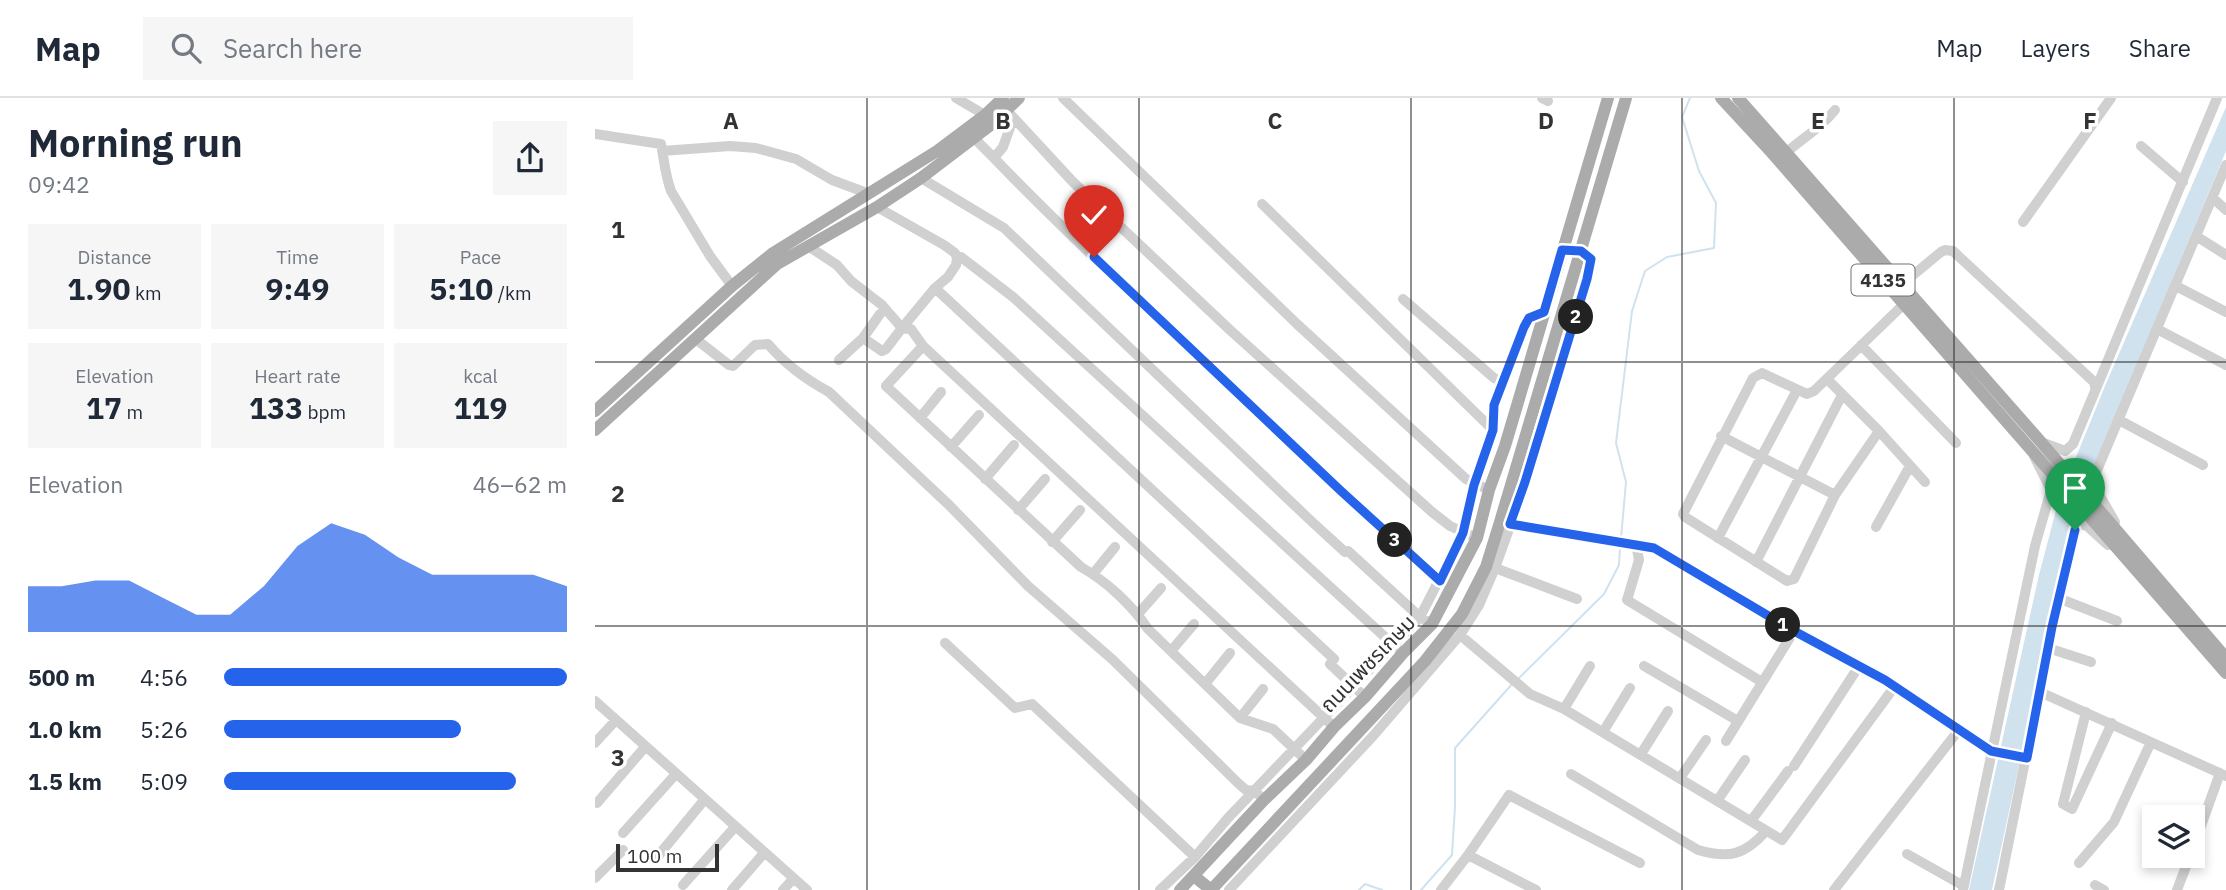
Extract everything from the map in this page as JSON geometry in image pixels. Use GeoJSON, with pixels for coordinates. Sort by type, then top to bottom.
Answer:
{"type":"FeatureCollection","features":[{"type":"Feature","properties":{"kind":"main road"},"geometry":{"type":"LineString","coordinates":[[595,430],[697,340],[738,298],[777,264],[877,207],[921,178],[974,138],[1020,98]]}},
{"type":"Feature","properties":{"kind":"main road","name":"ถนนเพชรเกษม"},"geometry":{"type":"LineString","coordinates":[[1180,890],[1259,795],[1306,760],[1334,727],[1365,697],[1398,649],[1432,624],[1477,538],[1489,490],[1505,446],[1608,98]]}},
{"type":"Feature","properties":{"kind":"main road","name":"ถนนเพชรเกษม"},"geometry":{"type":"LineString","coordinates":[[1211,890],[1428,664],[1462,614],[1505,523],[1626,98]]}},
{"type":"Feature","properties":{"kind":"main road","name":"4135"},"geometry":{"type":"LineString","coordinates":[[1721,98],[1772,152],[1904,304],[2036,445]]}},
{"type":"Feature","properties":{"kind":"main road","name":"4135"},"geometry":{"type":"LineString","coordinates":[[1738,98],[1901,285],[2095,516],[2135,569],[2226,673]]}},
{"type":"Feature","properties":{"kind":"main road"},"geometry":{"type":"LineString","coordinates":[[595,411],[732,286],[773,253],[937,150],[985,115],[1008,109]]}},
{"type":"Feature","properties":{"kind":"main road"},"geometry":{"type":"LineString","coordinates":[[1562,250],[1581,251]]}},
{"type":"Feature","properties":{"kind":"main road","name":"4135"},"geometry":{"type":"LineString","coordinates":[[2095,516],[2126,543],[2226,658]]}},
{"type":"Feature","properties":{"kind":"main road"},"geometry":{"type":"LineString","coordinates":[[1194,876],[1211,890]]}},
{"type":"Feature","properties":{"kind":"street"},"geometry":{"type":"LineString","coordinates":[[956,98],[985,115]]}},
{"type":"Feature","properties":{"kind":"street"},"geometry":{"type":"LineString","coordinates":[[1063,98],[1297,324],[1466,480],[1489,490]]}},
{"type":"Feature","properties":{"kind":"street"},"geometry":{"type":"LineString","coordinates":[[2023,222],[2111,98]]}},
{"type":"Feature","properties":{"kind":"street"},"geometry":{"type":"LineString","coordinates":[[1907,854],[1963,888],[2035,546],[2051,490],[2041,473],[2036,445],[2065,451],[2073,444],[2217,98]]}},
{"type":"Feature","properties":{"kind":"street"},"geometry":{"type":"LineString","coordinates":[[994,158],[1003,147],[1008,109]]}},
{"type":"Feature","properties":{"kind":"street"},"geometry":{"type":"LineString","coordinates":[[1008,109],[1073,182],[1280,376],[1432,512],[1463,533],[1477,538]]}},
{"type":"Feature","properties":{"kind":"street"},"geometry":{"type":"LineString","coordinates":[[1787,152],[1804,137],[1819,129],[1835,110]]}},
{"type":"Feature","properties":{"kind":"street"},"geometry":{"type":"LineString","coordinates":[[595,134],[661,144],[666,179],[671,191],[710,256],[732,286]]}},
{"type":"Feature","properties":{"kind":"street"},"geometry":{"type":"LineString","coordinates":[[974,138],[1030,197],[1440,581]]}},
{"type":"Feature","properties":{"kind":"street"},"geometry":{"type":"LineString","coordinates":[[2141,145],[2183,182]]}},
{"type":"Feature","properties":{"kind":"street"},"geometry":{"type":"LineString","coordinates":[[662,151],[730,146],[756,148],[796,159],[832,180],[867,193]]}},
{"type":"Feature","properties":{"kind":"street"},"geometry":{"type":"LineString","coordinates":[[2126,543],[2096,489],[2095,475],[2226,166]]}},
{"type":"Feature","properties":{"kind":"street"},"geometry":{"type":"LineString","coordinates":[[921,178],[1004,228],[1310,520],[1420,617],[1432,624]]}},
{"type":"Feature","properties":{"kind":"street"},"geometry":{"type":"LineString","coordinates":[[2213,198],[2226,210]]}},
{"type":"Feature","properties":{"kind":"street"},"geometry":{"type":"LineString","coordinates":[[1262,204],[1505,446]]}},
{"type":"Feature","properties":{"kind":"street"},"geometry":{"type":"LineString","coordinates":[[863,338],[881,351],[886,349],[935,288],[948,277],[957,258],[944,244],[877,207]]}},
{"type":"Feature","properties":{"kind":"street"},"geometry":{"type":"LineString","coordinates":[[2196,236],[2226,255]]}},
{"type":"Feature","properties":{"kind":"street"},"geometry":{"type":"LineString","coordinates":[[808,246],[837,265],[851,281],[882,305],[902,328],[911,329],[923,346],[1334,727]]}},
{"type":"Feature","properties":{"kind":"street"},"geometry":{"type":"LineString","coordinates":[[1901,285],[1941,252],[1953,251],[2094,382],[2095,387]]}},
{"type":"Feature","properties":{"kind":"street"},"geometry":{"type":"LineString","coordinates":[[957,258],[961,257],[1013,297],[1398,649]]}},
{"type":"Feature","properties":{"kind":"street"},"geometry":{"type":"LineString","coordinates":[[2176,286],[2226,312]]}},
{"type":"Feature","properties":{"kind":"street"},"geometry":{"type":"LineString","coordinates":[[935,288],[1334,659],[1330,664],[1365,697]]}},
{"type":"Feature","properties":{"kind":"street"},"geometry":{"type":"LineString","coordinates":[[1402,299],[1494,379],[1503,382]]}},
{"type":"Feature","properties":{"kind":"street"},"geometry":{"type":"LineString","coordinates":[[1879,431],[1835,495],[1794,579],[1787,581],[1683,514],[1753,378],[1762,373],[1807,394],[1814,391],[1904,304]]}},
{"type":"Feature","properties":{"kind":"street"},"geometry":{"type":"LineString","coordinates":[[1160,890],[1259,795],[1294,749],[1324,717],[1354,686],[1398,649],[1420,617],[1463,533],[1474,485],[1492,435],[1494,405],[1524,327],[1529,318],[1544,312]]}},
{"type":"Feature","properties":{"kind":"street"},"geometry":{"type":"LineString","coordinates":[[839,360],[863,338],[880,314]]}},
{"type":"Feature","properties":{"kind":"street"},"geometry":{"type":"LineString","coordinates":[[2157,330],[2226,365]]}},
{"type":"Feature","properties":{"kind":"street"},"geometry":{"type":"LineString","coordinates":[[697,340],[733,366],[755,345],[768,344],[775,353],[814,384],[829,392],[949,505],[1028,586],[1113,660],[1239,784],[1259,795]]}},
{"type":"Feature","properties":{"kind":"street"},"geometry":{"type":"LineString","coordinates":[[1861,345],[1956,443]]}},
{"type":"Feature","properties":{"kind":"street"},"geometry":{"type":"LineString","coordinates":[[923,346],[886,386],[1052,542],[1138,614],[1148,629],[1240,718],[1273,729],[1306,760]]}},
{"type":"Feature","properties":{"kind":"street"},"geometry":{"type":"LineString","coordinates":[[1827,379],[1925,482]]}},
{"type":"Feature","properties":{"kind":"street"},"geometry":{"type":"LineString","coordinates":[[1718,538],[1797,390]]}},
{"type":"Feature","properties":{"kind":"street"},"geometry":{"type":"LineString","coordinates":[[920,418],[941,392]]}},
{"type":"Feature","properties":{"kind":"street"},"geometry":{"type":"LineString","coordinates":[[1756,562],[1842,395]]}},
{"type":"Feature","properties":{"kind":"street"},"geometry":{"type":"LineString","coordinates":[[951,447],[979,415]]}},
{"type":"Feature","properties":{"kind":"street"},"geometry":{"type":"LineString","coordinates":[[2119,420],[2203,465]]}},
{"type":"Feature","properties":{"kind":"street"},"geometry":{"type":"LineString","coordinates":[[1721,436],[1835,495]]}},
{"type":"Feature","properties":{"kind":"street"},"geometry":{"type":"LineString","coordinates":[[985,478],[1014,445]]}},
{"type":"Feature","properties":{"kind":"street"},"geometry":{"type":"LineString","coordinates":[[1876,527],[1910,466]]}},
{"type":"Feature","properties":{"kind":"street"},"geometry":{"type":"LineString","coordinates":[[1018,510],[1045,479]]}},
{"type":"Feature","properties":{"kind":"street"},"geometry":{"type":"LineString","coordinates":[[1052,542],[1080,510]]}},
{"type":"Feature","properties":{"kind":"street"},"geometry":{"type":"LineString","coordinates":[[1229,890],[1373,736],[1428,664],[1460,635],[1479,605],[1495,568],[1505,523],[1654,548],[1794,631],[1895,686],[1991,751],[2027,758]]}},
{"type":"Feature","properties":{"kind":"street"},"geometry":{"type":"LineString","coordinates":[[1999,890],[2058,598],[2075,530],[2079,524],[2087,526],[2135,569]]}},
{"type":"Feature","properties":{"kind":"street"},"geometry":{"type":"LineString","coordinates":[[1636,544],[1639,560],[1627,600],[1762,682]]}},
{"type":"Feature","properties":{"kind":"street"},"geometry":{"type":"LineString","coordinates":[[1093,574],[1115,547]]}},
{"type":"Feature","properties":{"kind":"street"},"geometry":{"type":"LineString","coordinates":[[1495,568],[1577,598]]}},
{"type":"Feature","properties":{"kind":"street"},"geometry":{"type":"LineString","coordinates":[[1138,614],[1161,588]]}},
{"type":"Feature","properties":{"kind":"street"},"geometry":{"type":"LineString","coordinates":[[2058,598],[2116,621]]}},
{"type":"Feature","properties":{"kind":"street"},"geometry":{"type":"LineString","coordinates":[[1171,651],[1194,624]]}},
{"type":"Feature","properties":{"kind":"street"},"geometry":{"type":"LineString","coordinates":[[1726,741],[1794,631]]}},
{"type":"Feature","properties":{"kind":"street"},"geometry":{"type":"LineString","coordinates":[[1460,635],[1530,694],[1565,709],[1782,840],[1895,686]]}},
{"type":"Feature","properties":{"kind":"street"},"geometry":{"type":"LineString","coordinates":[[945,643],[1015,708],[1032,704],[1195,857]]}},
{"type":"Feature","properties":{"kind":"street"},"geometry":{"type":"LineString","coordinates":[[2048,648],[2091,662]]}},
{"type":"Feature","properties":{"kind":"street"},"geometry":{"type":"LineString","coordinates":[[1205,684],[1230,653]]}},
{"type":"Feature","properties":{"kind":"street"},"geometry":{"type":"LineString","coordinates":[[1565,709],[1590,666]]}},
{"type":"Feature","properties":{"kind":"street"},"geometry":{"type":"LineString","coordinates":[[1644,666],[1738,721]]}},
{"type":"Feature","properties":{"kind":"street"},"geometry":{"type":"LineString","coordinates":[[1751,821],[1791,769],[1859,666]]}},
{"type":"Feature","properties":{"kind":"street"},"geometry":{"type":"LineString","coordinates":[[1603,732],[1630,688]]}},
{"type":"Feature","properties":{"kind":"street"},"geometry":{"type":"LineString","coordinates":[[1240,718],[1263,689]]}},
{"type":"Feature","properties":{"kind":"street"},"geometry":{"type":"LineString","coordinates":[[2040,692],[2223,774],[2205,818]]}},
{"type":"Feature","properties":{"kind":"street"},"geometry":{"type":"LineString","coordinates":[[595,701],[807,890]]}},
{"type":"Feature","properties":{"kind":"street"},"geometry":{"type":"LineString","coordinates":[[1641,754],[1668,711]]}},
{"type":"Feature","properties":{"kind":"street"},"geometry":{"type":"LineString","coordinates":[[2085,712],[2063,804],[2072,809],[2112,723]]}},
{"type":"Feature","properties":{"kind":"street"},"geometry":{"type":"LineString","coordinates":[[595,743],[616,720]]}},
{"type":"Feature","properties":{"kind":"street"},"geometry":{"type":"LineString","coordinates":[[1834,890],[1958,731]]}},
{"type":"Feature","properties":{"kind":"street"},"geometry":{"type":"LineString","coordinates":[[1680,778],[1706,740]]}},
{"type":"Feature","properties":{"kind":"street"},"geometry":{"type":"LineString","coordinates":[[2079,863],[2114,822],[2151,741]]}},
{"type":"Feature","properties":{"kind":"street"},"geometry":{"type":"LineString","coordinates":[[597,803],[645,747]]}},
{"type":"Feature","properties":{"kind":"street"},"geometry":{"type":"LineString","coordinates":[[1717,801],[1745,760]]}},
{"type":"Feature","properties":{"kind":"street"},"geometry":{"type":"LineString","coordinates":[[1571,774],[1698,850],[1728,854],[1743,851],[1766,831]]}},
{"type":"Feature","properties":{"kind":"street"},"geometry":{"type":"LineString","coordinates":[[623,833],[675,775]]}},
{"type":"Feature","properties":{"kind":"street"},"geometry":{"type":"LineString","coordinates":[[1441,890],[1509,795],[1640,863]]}},
{"type":"Feature","properties":{"kind":"street"},"geometry":{"type":"LineString","coordinates":[[658,856],[705,799]]}},
{"type":"Feature","properties":{"kind":"street"},"geometry":{"type":"LineString","coordinates":[[683,885],[735,827]]}},
{"type":"Feature","properties":{"kind":"street"},"geometry":{"type":"LineString","coordinates":[[595,878],[623,850]]}},
{"type":"Feature","properties":{"kind":"street"},"geometry":{"type":"LineString","coordinates":[[732,890],[764,853]]}},
{"type":"Feature","properties":{"kind":"street"},"geometry":{"type":"LineString","coordinates":[[1468,855],[1536,890]]}},
{"type":"Feature","properties":{"kind":"street"},"geometry":{"type":"LineString","coordinates":[[2177,890],[2185,868]]}},
{"type":"Feature","properties":{"kind":"street"},"geometry":{"type":"LineString","coordinates":[[783,890],[793,878]]}},
{"type":"Feature","properties":{"kind":"water"},"geometry":{"type":"Polygon","coordinates":[[[2226,107],[2226,151],[2089,480],[2063,562],[1992,890],[1969,890],[2039,575],[2059,499],[2226,107]]]}},
{"type":"Feature","properties":{"kind":"waterway"},"geometry":{"type":"LineString","coordinates":[[1621,538],[1626,482],[1616,443],[1632,311],[1645,271],[1667,257],[1714,248],[1716,203],[1699,171],[1682,117],[1690,98]]}},
{"type":"Feature","properties":{"kind":"waterway"},"geometry":{"type":"LineString","coordinates":[[1517,680],[1604,594],[1619,565],[1620,547]]}},
{"type":"Feature","properties":{"kind":"waterway"},"geometry":{"type":"LineString","coordinates":[[1421,890],[1452,855],[1455,748],[1513,683]]}},
{"type":"Feature","properties":{"kind":"waterway"},"geometry":{"type":"LineString","coordinates":[[1359,890],[1365,884],[1382,890]]}},
{"type":"Feature","properties":{"kind":"route"},"geometry":{"type":"LineString","coordinates":[[1094,257],[1440,581],[1463,533],[1474,485],[1493,430],[1494,405],[1524,327],[1529,318],[1544,312],[1562,250],[1581,251],[1591,259],[1587,279],[1510,524],[1654,548],[1794,631],[1885,680],[1991,751],[2027,758],[2058,598],[2075,530]]}}]}
